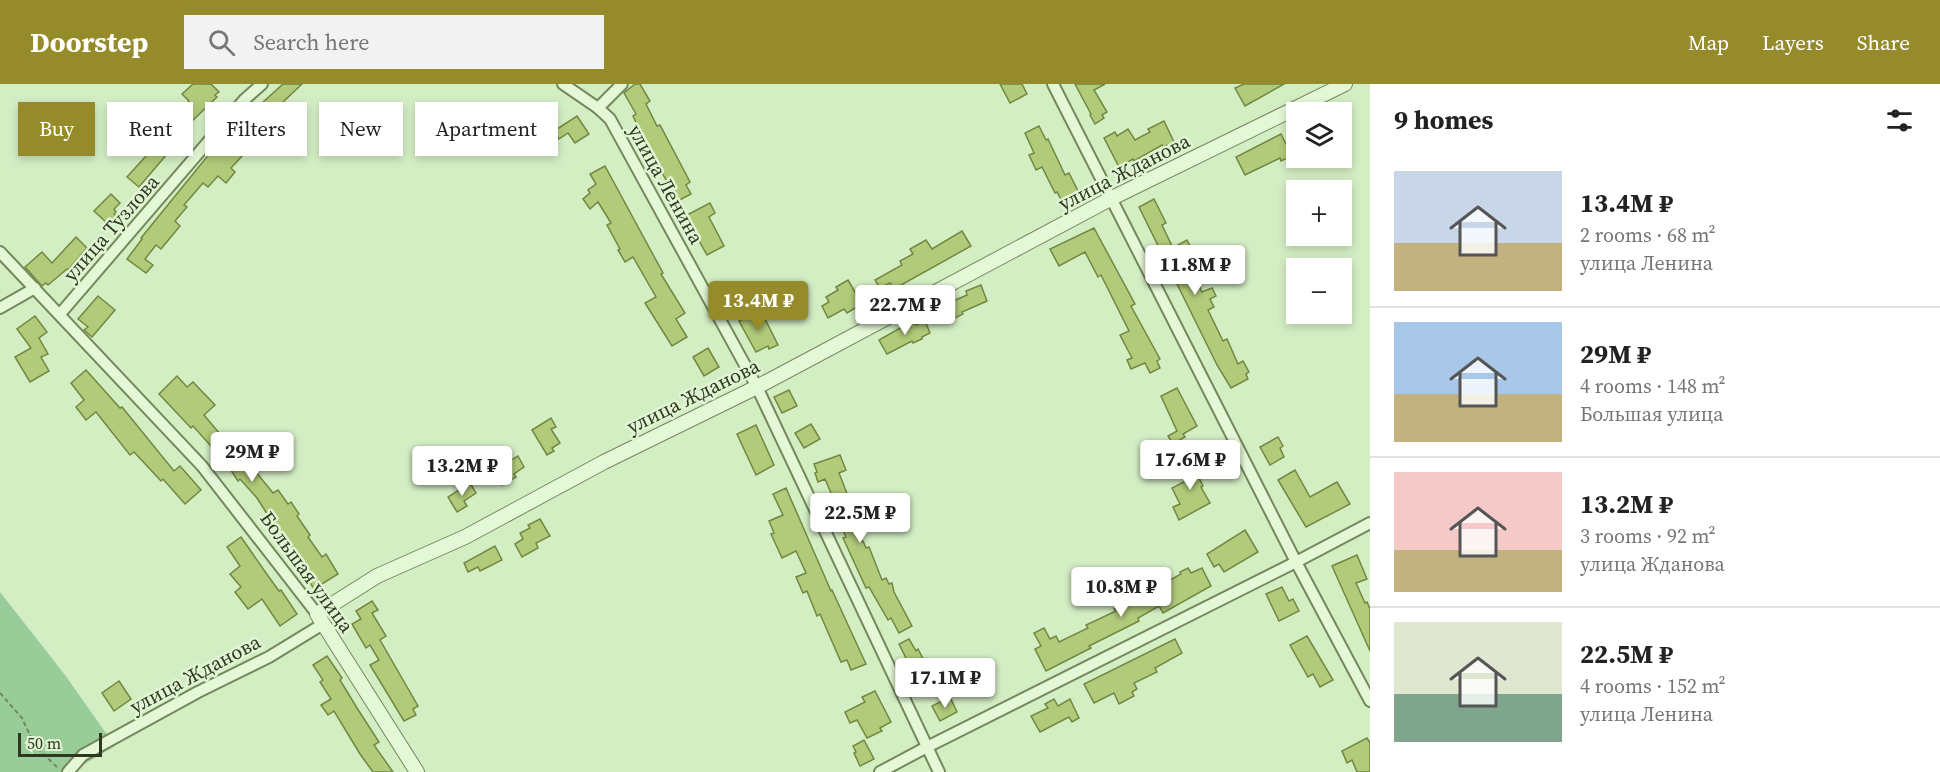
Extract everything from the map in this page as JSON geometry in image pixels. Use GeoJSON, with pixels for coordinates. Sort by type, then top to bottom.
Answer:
{"type":"FeatureCollection","features":[{"type":"Feature","properties":{"kind":"street","name":"улица Тузлова"},"geometry":{"type":"LineString","coordinates":[[60,315],[244,100],[262,84]]}},
{"type":"Feature","properties":{"kind":"street","name":"улица Ленина"},"geometry":{"type":"LineString","coordinates":[[563,84],[610,119],[757,387],[939,772]]}},
{"type":"Feature","properties":{"kind":"street"},"geometry":{"type":"LineString","coordinates":[[598,108],[622,84]]}},
{"type":"Feature","properties":{"kind":"street"},"geometry":{"type":"LineString","coordinates":[[1053,84],[1296,562],[1370,701]]}},
{"type":"Feature","properties":{"kind":"street","name":"улица Жданова"},"geometry":{"type":"LineString","coordinates":[[68,772],[83,756],[198,692],[269,657],[377,576],[465,537],[604,462],[757,387],[1112,198],[1345,84]]}},
{"type":"Feature","properties":{"kind":"street","name":"Большая улица"},"geometry":{"type":"LineString","coordinates":[[0,252],[202,466],[320,619],[417,772]]}},
{"type":"Feature","properties":{"kind":"street","name":"улица Тузлова"},"geometry":{"type":"LineString","coordinates":[[0,308],[35,288]]}},
{"type":"Feature","properties":{"kind":"street"},"geometry":{"type":"LineString","coordinates":[[880,772],[1370,523]]}},
{"type":"Feature","properties":{"kind":"path"},"geometry":{"type":"LineString","coordinates":[[0,693],[22,718],[35,746],[62,772]]}},
{"type":"Feature","properties":{"kind":"green space"},"geometry":{"type":"Polygon","coordinates":[[[0,592],[65,675],[115,746],[71,772],[0,772],[0,592]]]}},
{"type":"Feature","properties":{"kind":"building"},"geometry":{"type":"Polygon","coordinates":[[[193,84],[211,84],[219,92],[212,102],[205,102],[205,109],[193,120],[193,102],[188,102],[182,94],[193,84]]]}},
{"type":"Feature","properties":{"kind":"building"},"geometry":{"type":"Polygon","coordinates":[[[283,84],[302,84],[283,102],[263,102],[283,84]]]}},
{"type":"Feature","properties":{"kind":"building"},"geometry":{"type":"Polygon","coordinates":[[[635,84],[640,84],[650,101],[646,104],[657,126],[660,125],[690,182],[686,185],[691,194],[678,201],[648,148],[633,116],[636,114],[624,93],[635,84]]]}},
{"type":"Feature","properties":{"kind":"building"},"geometry":{"type":"Polygon","coordinates":[[[1000,84],[1022,84],[1027,94],[1010,103],[1000,84]]]}},
{"type":"Feature","properties":{"kind":"building"},"geometry":{"type":"Polygon","coordinates":[[[1075,84],[1105,84],[1094,90],[1107,112],[1102,115],[1104,118],[1095,124],[1091,114],[1075,84]]]}},
{"type":"Feature","properties":{"kind":"building"},"geometry":{"type":"Polygon","coordinates":[[[1244,84],[1284,84],[1245,106],[1235,88],[1244,84]]]}},
{"type":"Feature","properties":{"kind":"building"},"geometry":{"type":"Polygon","coordinates":[[[577,116],[589,134],[575,143],[568,133],[559,139],[558,128],[577,116]]]}},
{"type":"Feature","properties":{"kind":"building"},"geometry":{"type":"Polygon","coordinates":[[[1164,121],[1174,142],[1163,147],[1162,145],[1119,167],[1104,138],[1115,132],[1117,136],[1128,129],[1135,140],[1150,132],[1148,129],[1164,121]]]}},
{"type":"Feature","properties":{"kind":"building"},"geometry":{"type":"Polygon","coordinates":[[[1039,126],[1046,140],[1048,139],[1065,175],[1069,173],[1080,195],[1063,203],[1057,192],[1055,193],[1042,167],[1036,170],[1029,155],[1034,153],[1025,133],[1039,126]]]}},
{"type":"Feature","properties":{"kind":"building"},"geometry":{"type":"Polygon","coordinates":[[[1281,134],[1286,144],[1286,159],[1281,161],[1280,158],[1245,175],[1236,157],[1281,134]]]}},
{"type":"Feature","properties":{"kind":"building"},"geometry":{"type":"Polygon","coordinates":[[[146,156],[165,156],[139,187],[127,177],[146,156]]]}},
{"type":"Feature","properties":{"kind":"building"},"geometry":{"type":"Polygon","coordinates":[[[208,156],[242,156],[231,168],[235,172],[226,183],[218,176],[208,187],[203,183],[184,205],[187,207],[175,221],[180,226],[161,249],[156,245],[145,259],[153,265],[146,273],[127,259],[141,238],[208,156]]]}},
{"type":"Feature","properties":{"kind":"building"},"geometry":{"type":"Polygon","coordinates":[[[605,166],[663,273],[661,274],[685,313],[676,319],[687,337],[672,346],[645,303],[656,297],[633,257],[625,262],[607,225],[611,223],[598,202],[590,209],[583,199],[590,193],[588,190],[596,184],[590,174],[605,166]]]}},
{"type":"Feature","properties":{"kind":"building"},"geometry":{"type":"Polygon","coordinates":[[[111,194],[120,203],[114,209],[116,216],[108,224],[94,211],[111,194]]]}},
{"type":"Feature","properties":{"kind":"building"},"geometry":{"type":"Polygon","coordinates":[[[1154,199],[1166,223],[1162,225],[1173,248],[1187,240],[1195,256],[1187,260],[1202,292],[1212,288],[1216,296],[1210,299],[1214,307],[1208,310],[1223,341],[1227,339],[1238,364],[1243,361],[1249,372],[1246,374],[1248,379],[1231,388],[1217,365],[1139,207],[1154,199]]]}},
{"type":"Feature","properties":{"kind":"building"},"geometry":{"type":"Polygon","coordinates":[[[710,203],[715,213],[709,217],[724,246],[707,255],[685,216],[710,203]]]}},
{"type":"Feature","properties":{"kind":"building"},"geometry":{"type":"Polygon","coordinates":[[[1094,228],[1135,304],[1131,306],[1160,359],[1157,361],[1160,368],[1150,373],[1145,363],[1131,369],[1127,360],[1132,358],[1120,335],[1129,331],[1101,275],[1098,277],[1085,252],[1059,266],[1050,249],[1094,228]]]}},
{"type":"Feature","properties":{"kind":"building"},"geometry":{"type":"Polygon","coordinates":[[[962,231],[971,246],[894,289],[890,283],[880,288],[875,280],[902,265],[900,261],[913,254],[910,249],[926,240],[932,249],[962,231]]]}},
{"type":"Feature","properties":{"kind":"building"},"geometry":{"type":"Polygon","coordinates":[[[76,237],[87,248],[68,270],[48,285],[46,283],[42,286],[25,267],[42,252],[52,263],[76,237]]]}},
{"type":"Feature","properties":{"kind":"building"},"geometry":{"type":"Polygon","coordinates":[[[848,280],[862,304],[847,313],[844,309],[828,318],[822,306],[829,302],[826,297],[848,280]]]}},
{"type":"Feature","properties":{"kind":"building"},"geometry":{"type":"Polygon","coordinates":[[[981,285],[987,301],[962,312],[963,314],[949,321],[942,306],[967,295],[966,291],[981,285]]]}},
{"type":"Feature","properties":{"kind":"building"},"geometry":{"type":"Polygon","coordinates":[[[98,296],[115,310],[92,337],[84,330],[88,327],[78,319],[98,296]]]}},
{"type":"Feature","properties":{"kind":"building"},"geometry":{"type":"Polygon","coordinates":[[[759,311],[778,345],[769,349],[768,346],[756,352],[739,321],[759,311]]]}},
{"type":"Feature","properties":{"kind":"building"},"geometry":{"type":"Polygon","coordinates":[[[35,316],[47,332],[39,338],[48,354],[41,357],[49,371],[30,382],[15,357],[31,348],[17,329],[35,316]]]}},
{"type":"Feature","properties":{"kind":"building"},"geometry":{"type":"Polygon","coordinates":[[[914,320],[916,325],[925,321],[930,333],[922,339],[913,343],[912,341],[887,354],[879,340],[914,320]]]}},
{"type":"Feature","properties":{"kind":"building"},"geometry":{"type":"Polygon","coordinates":[[[708,348],[719,367],[704,376],[693,357],[708,348]]]}},
{"type":"Feature","properties":{"kind":"building"},"geometry":{"type":"Polygon","coordinates":[[[86,370],[120,408],[122,407],[174,471],[180,466],[201,490],[185,504],[134,452],[130,455],[96,412],[86,420],[76,407],[84,400],[71,383],[86,370]]]}},
{"type":"Feature","properties":{"kind":"building"},"geometry":{"type":"Polygon","coordinates":[[[177,376],[187,387],[193,382],[215,405],[204,415],[225,440],[227,438],[241,453],[248,448],[262,467],[256,472],[273,493],[278,490],[288,504],[291,502],[310,535],[308,537],[322,557],[326,554],[338,574],[314,589],[265,519],[269,517],[257,498],[240,479],[238,481],[227,464],[193,426],[191,428],[159,394],[177,376]]]}},
{"type":"Feature","properties":{"kind":"building"},"geometry":{"type":"Polygon","coordinates":[[[1177,388],[1197,426],[1183,434],[1185,437],[1173,444],[1168,436],[1177,431],[1161,396],[1177,388]]]}},
{"type":"Feature","properties":{"kind":"building"},"geometry":{"type":"Polygon","coordinates":[[[789,390],[797,406],[782,413],[774,397],[789,390]]]}},
{"type":"Feature","properties":{"kind":"building"},"geometry":{"type":"Polygon","coordinates":[[[551,418],[556,427],[551,429],[560,443],[552,448],[554,451],[547,455],[532,430],[551,418]]]}},
{"type":"Feature","properties":{"kind":"building"},"geometry":{"type":"Polygon","coordinates":[[[811,424],[820,439],[804,448],[795,433],[811,424]]]}},
{"type":"Feature","properties":{"kind":"building"},"geometry":{"type":"Polygon","coordinates":[[[756,425],[774,465],[756,475],[737,434],[756,425]]]}},
{"type":"Feature","properties":{"kind":"building"},"geometry":{"type":"Polygon","coordinates":[[[1278,437],[1283,446],[1280,448],[1284,457],[1270,465],[1260,447],[1278,437]]]}},
{"type":"Feature","properties":{"kind":"building"},"geometry":{"type":"Polygon","coordinates":[[[840,455],[846,470],[839,473],[850,501],[855,499],[860,509],[853,512],[855,516],[850,518],[861,542],[863,541],[866,548],[869,547],[882,580],[886,578],[889,584],[892,583],[894,592],[912,626],[899,633],[891,618],[888,620],[869,587],[866,588],[843,538],[846,537],[833,509],[837,507],[825,479],[818,482],[815,473],[817,472],[814,464],[840,455]]]}},
{"type":"Feature","properties":{"kind":"building"},"geometry":{"type":"Polygon","coordinates":[[[518,456],[524,467],[514,474],[516,477],[502,485],[493,471],[518,456]]]}},
{"type":"Feature","properties":{"kind":"building"},"geometry":{"type":"Polygon","coordinates":[[[1195,459],[1202,474],[1198,476],[1203,486],[1201,487],[1210,503],[1179,520],[1173,507],[1180,504],[1172,488],[1186,481],[1180,467],[1195,459]]]}},
{"type":"Feature","properties":{"kind":"building"},"geometry":{"type":"Polygon","coordinates":[[[1295,470],[1310,497],[1337,482],[1350,504],[1306,527],[1278,480],[1295,470]]]}},
{"type":"Feature","properties":{"kind":"building"},"geometry":{"type":"Polygon","coordinates":[[[470,483],[476,493],[464,501],[467,506],[457,512],[448,497],[470,483]]]}},
{"type":"Feature","properties":{"kind":"building"},"geometry":{"type":"Polygon","coordinates":[[[786,488],[866,664],[851,670],[847,660],[841,662],[820,614],[817,616],[807,591],[803,593],[796,577],[806,573],[796,551],[782,558],[771,534],[774,533],[769,521],[783,515],[773,494],[786,488]]]}},
{"type":"Feature","properties":{"kind":"building"},"geometry":{"type":"Polygon","coordinates":[[[540,519],[550,536],[536,543],[538,548],[522,557],[515,544],[523,539],[520,533],[530,528],[528,525],[540,519]]]}},
{"type":"Feature","properties":{"kind":"building"},"geometry":{"type":"Polygon","coordinates":[[[1245,530],[1258,552],[1224,572],[1219,564],[1214,567],[1207,554],[1245,530]]]}},
{"type":"Feature","properties":{"kind":"building"},"geometry":{"type":"Polygon","coordinates":[[[241,537],[297,614],[280,626],[262,599],[248,609],[235,592],[241,587],[230,574],[240,566],[227,547],[241,537]]]}},
{"type":"Feature","properties":{"kind":"building"},"geometry":{"type":"Polygon","coordinates":[[[495,546],[502,560],[480,571],[478,567],[468,572],[464,563],[495,546]]]}},
{"type":"Feature","properties":{"kind":"building"},"geometry":{"type":"Polygon","coordinates":[[[1357,555],[1367,579],[1356,583],[1370,609],[1370,651],[1332,566],[1357,555]]]}},
{"type":"Feature","properties":{"kind":"building"},"geometry":{"type":"Polygon","coordinates":[[[1188,568],[1191,573],[1202,568],[1211,586],[1163,613],[1159,606],[1138,618],[1139,621],[1046,671],[1035,649],[1041,646],[1034,633],[1044,628],[1050,639],[1056,636],[1059,642],[1088,628],[1086,625],[1116,611],[1114,609],[1128,601],[1130,604],[1151,592],[1188,568]]]}},
{"type":"Feature","properties":{"kind":"building"},"geometry":{"type":"Polygon","coordinates":[[[1282,587],[1289,601],[1293,599],[1299,611],[1279,621],[1266,594],[1282,587]]]}},
{"type":"Feature","properties":{"kind":"building"},"geometry":{"type":"Polygon","coordinates":[[[372,601],[378,610],[372,613],[386,636],[380,640],[418,706],[413,709],[416,715],[404,721],[370,665],[379,660],[370,645],[366,648],[352,624],[361,619],[356,611],[372,601]]]}},
{"type":"Feature","properties":{"kind":"building"},"geometry":{"type":"Polygon","coordinates":[[[1307,636],[1333,680],[1320,687],[1313,674],[1308,677],[1290,645],[1307,636]]]}},
{"type":"Feature","properties":{"kind":"building"},"geometry":{"type":"Polygon","coordinates":[[[909,639],[916,651],[918,649],[929,670],[934,667],[941,683],[925,691],[899,644],[909,639]]]}},
{"type":"Feature","properties":{"kind":"building"},"geometry":{"type":"Polygon","coordinates":[[[1175,639],[1182,653],[1155,668],[1157,672],[1134,683],[1137,689],[1132,692],[1134,696],[1119,704],[1114,693],[1094,703],[1084,684],[1175,639]]]}},
{"type":"Feature","properties":{"kind":"building"},"geometry":{"type":"Polygon","coordinates":[[[327,656],[379,742],[374,745],[393,772],[373,772],[334,711],[328,715],[321,705],[331,699],[320,682],[323,680],[313,665],[327,656]]]}},
{"type":"Feature","properties":{"kind":"building"},"geometry":{"type":"Polygon","coordinates":[[[119,681],[131,699],[114,711],[102,693],[119,681]]]}},
{"type":"Feature","properties":{"kind":"building"},"geometry":{"type":"Polygon","coordinates":[[[875,691],[891,722],[880,728],[882,731],[867,738],[857,720],[850,723],[845,712],[865,702],[862,697],[875,691]]]}},
{"type":"Feature","properties":{"kind":"building"},"geometry":{"type":"Polygon","coordinates":[[[950,697],[957,712],[940,721],[932,706],[950,697]]]}},
{"type":"Feature","properties":{"kind":"building"},"geometry":{"type":"Polygon","coordinates":[[[1054,699],[1058,706],[1070,699],[1079,718],[1072,722],[1069,717],[1040,732],[1031,716],[1048,708],[1045,704],[1054,699]]]}},
{"type":"Feature","properties":{"kind":"building"},"geometry":{"type":"Polygon","coordinates":[[[1367,738],[1370,743],[1370,772],[1357,772],[1352,760],[1347,763],[1342,751],[1367,738]]]}},
{"type":"Feature","properties":{"kind":"building"},"geometry":{"type":"Polygon","coordinates":[[[864,740],[874,759],[860,766],[853,746],[864,740]]]}}]}
